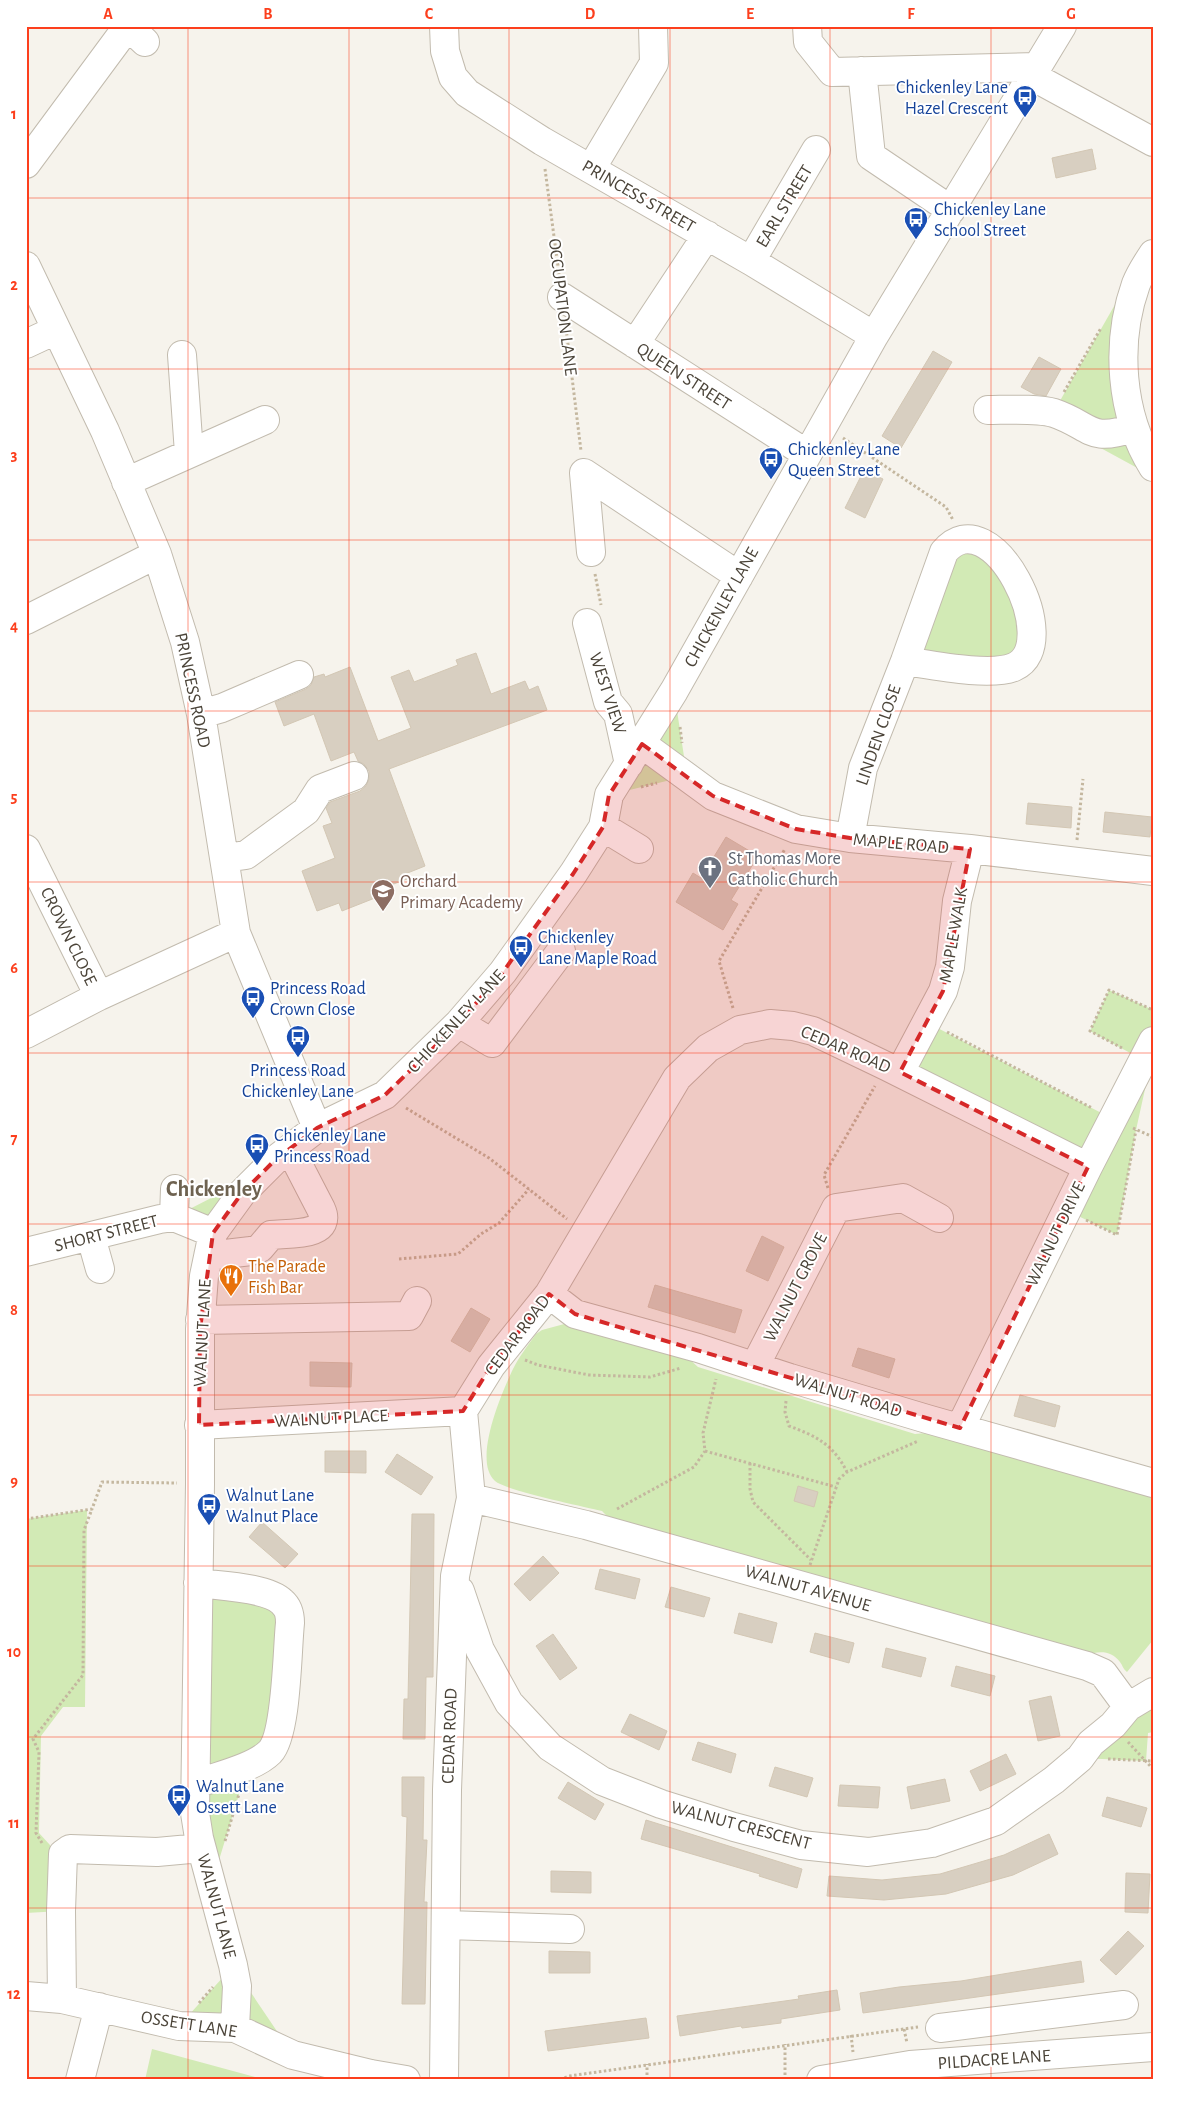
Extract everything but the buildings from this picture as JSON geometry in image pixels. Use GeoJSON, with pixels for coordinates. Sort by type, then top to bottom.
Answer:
{"type":"FeatureCollection","features":[{"type":"Feature","properties":{"kind":"street","name":"PRINCESS STREET"},"geometry":{"type":"LineString","coordinates":[[444,26],[445,51],[453,77],[467,93],[542,141],[707,235],[874,336]]}},
{"type":"Feature","properties":{"kind":"street"},"geometry":{"type":"LineString","coordinates":[[591,169],[654,63],[653,26]]}},
{"type":"Feature","properties":{"kind":"street"},"geometry":{"type":"LineString","coordinates":[[807,26],[808,42],[832,72],[1035,72],[1153,142]]}},
{"type":"Feature","properties":{"kind":"street","name":"CHICKENLEY LANE"},"geometry":{"type":"LineString","coordinates":[[317,1128],[385,1095],[459,1023],[503,972],[573,874],[603,827],[609,795],[636,754],[740,576],[874,336],[1062,26]]}},
{"type":"Feature","properties":{"kind":"street"},"geometry":{"type":"LineString","coordinates":[[26,164],[132,30]]}},
{"type":"Feature","properties":{"kind":"street"},"geometry":{"type":"LineString","coordinates":[[862,71],[871,156],[951,210]]}},
{"type":"Feature","properties":{"kind":"street","name":"EARL STREET"},"geometry":{"type":"LineString","coordinates":[[751,261],[816,150]]}},
{"type":"Feature","properties":{"kind":"street"},"geometry":{"type":"LineString","coordinates":[[635,344],[707,235]]}},
{"type":"Feature","properties":{"kind":"street"},"geometry":{"type":"LineString","coordinates":[[1153,254],[1136,284],[1128,316],[1125,345],[1126,398],[1133,428],[1140,446],[1153,467]]}},
{"type":"Feature","properties":{"kind":"street","name":"PRINCESS ROAD"},"geometry":{"type":"LineString","coordinates":[[26,266],[105,431],[157,554],[185,642],[200,714],[236,933],[317,1128]]}},
{"type":"Feature","properties":{"kind":"street","name":"QUEEN STREET"},"geometry":{"type":"LineString","coordinates":[[562,297],[807,454]]}},
{"type":"Feature","properties":{"kind":"street"},"geometry":{"type":"LineString","coordinates":[[26,344],[56,330]]}},
{"type":"Feature","properties":{"kind":"street"},"geometry":{"type":"LineString","coordinates":[[182,355],[189,453]]}},
{"type":"Feature","properties":{"kind":"street"},"geometry":{"type":"LineString","coordinates":[[988,410],[1052,412],[1097,435],[1114,434],[1133,428]]}},
{"type":"Feature","properties":{"kind":"street"},"geometry":{"type":"LineString","coordinates":[[126,482],[265,420]]}},
{"type":"Feature","properties":{"kind":"street"},"geometry":{"type":"LineString","coordinates":[[584,473],[591,552]]}},
{"type":"Feature","properties":{"kind":"street"},"geometry":{"type":"LineString","coordinates":[[584,473],[740,576]]}},
{"type":"Feature","properties":{"kind":"street","name":"LINDEN CLOSE"},"geometry":{"type":"LineString","coordinates":[[850,838],[863,768],[905,662],[944,552],[950,544],[958,540],[977,541],[986,545],[1005,563],[1019,583],[1030,614],[1031,636],[1027,654],[1018,665],[995,671],[905,662]]}},
{"type":"Feature","properties":{"kind":"street"},"geometry":{"type":"LineString","coordinates":[[26,620],[157,554]]}},
{"type":"Feature","properties":{"kind":"street","name":"WEST VIEW"},"geometry":{"type":"LineString","coordinates":[[586,623],[608,702],[618,714],[636,754]]}},
{"type":"Feature","properties":{"kind":"street"},"geometry":{"type":"LineString","coordinates":[[200,714],[222,708],[299,675]]}},
{"type":"Feature","properties":{"kind":"street","name":"MAPLE ROAD"},"geometry":{"type":"LineString","coordinates":[[636,754],[713,796],[796,829],[850,838],[970,848],[1153,871]]}},
{"type":"Feature","properties":{"kind":"street"},"geometry":{"type":"LineString","coordinates":[[225,858],[246,855],[306,811],[320,789],[354,776]]}},
{"type":"Feature","properties":{"kind":"street"},"geometry":{"type":"LineString","coordinates":[[603,827],[639,849]]}},
{"type":"Feature","properties":{"kind":"street","name":"MAPLE WALK"},"geometry":{"type":"LineString","coordinates":[[893,1069],[926,1022],[943,991],[950,967],[957,901],[970,848]]}},
{"type":"Feature","properties":{"kind":"street","name":"CROWN CLOSE"},"geometry":{"type":"LineString","coordinates":[[26,849],[99,996]]}},
{"type":"Feature","properties":{"kind":"street","name":"CROWN CLOSE"},"geometry":{"type":"LineString","coordinates":[[26,1034],[99,996],[236,933]]}},
{"type":"Feature","properties":{"kind":"street"},"geometry":{"type":"LineString","coordinates":[[459,1023],[492,1043],[561,951]]}},
{"type":"Feature","properties":{"kind":"street","name":"CEDAR ROAD"},"geometry":{"type":"LineString","coordinates":[[444,2080],[447,1790],[455,1576],[471,1498],[463,1411],[491,1366],[549,1294],[677,1078],[708,1048],[740,1030],[770,1024],[814,1031],[1088,1167]]}},
{"type":"Feature","properties":{"kind":"street","name":"WALNUT DRIVE"},"geometry":{"type":"LineString","coordinates":[[960,1428],[1088,1167],[1129,1123],[1153,1041]]}},
{"type":"Feature","properties":{"kind":"street","name":"WALNUT LANE"},"geometry":{"type":"LineString","coordinates":[[235,2028],[237,1986],[212,1847],[195,1813],[200,1484],[200,1320],[204,1276],[210,1244],[242,1193],[262,1172],[317,1128]]}},
{"type":"Feature","properties":{"kind":"street"},"geometry":{"type":"LineString","coordinates":[[210,1244],[250,1251],[260,1248],[271,1235],[310,1231],[318,1229],[323,1224],[324,1216],[290,1150]]}},
{"type":"Feature","properties":{"kind":"street"},"geometry":{"type":"LineString","coordinates":[[174,1217],[175,1189]]}},
{"type":"Feature","properties":{"kind":"street"},"geometry":{"type":"LineString","coordinates":[[836,1208],[902,1198],[939,1218]]}},
{"type":"Feature","properties":{"kind":"street","name":"WALNUT GROVE"},"geometry":{"type":"LineString","coordinates":[[755,1366],[836,1208]]}},
{"type":"Feature","properties":{"kind":"street","name":"SHORT STREET"},"geometry":{"type":"LineString","coordinates":[[26,1252],[174,1217],[210,1244]]}},
{"type":"Feature","properties":{"kind":"street"},"geometry":{"type":"LineString","coordinates":[[91,1237],[100,1269]]}},
{"type":"Feature","properties":{"kind":"street","name":"WALNUT ROAD"},"geometry":{"type":"LineString","coordinates":[[549,1294],[575,1314],[709,1352],[927,1419],[1153,1483]]}},
{"type":"Feature","properties":{"kind":"street"},"geometry":{"type":"LineString","coordinates":[[200,1320],[409,1316],[418,1301]]}},
{"type":"Feature","properties":{"kind":"street","name":"WALNUT PLACE"},"geometry":{"type":"LineString","coordinates":[[199,1425],[463,1411]]}},
{"type":"Feature","properties":{"kind":"street","name":"WALNUT AVENUE"},"geometry":{"type":"LineString","coordinates":[[471,1498],[586,1525],[1087,1666],[1103,1674],[1121,1716]]}},
{"type":"Feature","properties":{"kind":"street","name":"WALNUT CRESCENT"},"geometry":{"type":"LineString","coordinates":[[455,1576],[480,1650],[509,1703],[550,1747],[602,1781],[662,1804],[734,1828],[801,1845],[868,1852],[932,1843],[996,1821],[1054,1780],[1080,1758],[1091,1743],[1121,1716],[1153,1692]]}},
{"type":"Feature","properties":{"kind":"street"},"geometry":{"type":"LineString","coordinates":[[196,1784],[248,1765],[269,1753],[278,1737],[281,1725],[290,1614],[281,1600],[272,1596],[260,1592],[198,1583]]}},
{"type":"Feature","properties":{"kind":"street"},"geometry":{"type":"LineString","coordinates":[[62,1999],[61,1911],[63,1854],[70,1849],[157,1852],[212,1847]]}},
{"type":"Feature","properties":{"kind":"street"},"geometry":{"type":"LineString","coordinates":[[446,1925],[570,1929]]}},
{"type":"Feature","properties":{"kind":"street","name":"OSSETT LANE"},"geometry":{"type":"LineString","coordinates":[[26,1996],[62,1999],[98,2006],[178,2026],[235,2028],[293,2055],[371,2077],[406,2080]]}},
{"type":"Feature","properties":{"kind":"street","name":"PILDACRE LANE"},"geometry":{"type":"LineString","coordinates":[[940,2028],[1124,2004]]}},
{"type":"Feature","properties":{"kind":"street"},"geometry":{"type":"LineString","coordinates":[[80,2080],[98,2006]]}},
{"type":"Feature","properties":{"kind":"street","name":"PILDACRE LANE"},"geometry":{"type":"LineString","coordinates":[[1070,2012],[1078,2054]]}},
{"type":"Feature","properties":{"kind":"street","name":"PILDACRE LANE"},"geometry":{"type":"LineString","coordinates":[[821,2080],[910,2065],[1153,2047]]}},
{"type":"Feature","properties":{"kind":"path","name":"OCCUPATION LANE"},"geometry":{"type":"LineString","coordinates":[[542,141],[584,473]]}},
{"type":"Feature","properties":{"kind":"path"},"geometry":{"type":"LineString","coordinates":[[1052,412],[1101,328]]}},
{"type":"Feature","properties":{"kind":"path"},"geometry":{"type":"LineString","coordinates":[[823,426],[946,507],[954,523],[958,540]]}},
{"type":"Feature","properties":{"kind":"path"},"geometry":{"type":"LineString","coordinates":[[1074,861],[1084,778]]}},
{"type":"Feature","properties":{"kind":"path"},"geometry":{"type":"LineString","coordinates":[[740,1030],[719,961],[796,829]]}},
{"type":"Feature","properties":{"kind":"path"},"geometry":{"type":"LineString","coordinates":[[1118,1046],[1090,1031],[1109,990],[1153,1010]]}},
{"type":"Feature","properties":{"kind":"path"},"geometry":{"type":"LineString","coordinates":[[926,1022],[1129,1123],[1153,1137]]}},
{"type":"Feature","properties":{"kind":"path"},"geometry":{"type":"LineString","coordinates":[[836,1208],[824,1175],[893,1069]]}},
{"type":"Feature","properties":{"kind":"path"},"geometry":{"type":"LineString","coordinates":[[385,1095],[489,1158],[586,1233]]}},
{"type":"Feature","properties":{"kind":"path"},"geometry":{"type":"LineString","coordinates":[[1066,1210],[1117,1235],[1129,1123]]}},
{"type":"Feature","properties":{"kind":"path"},"geometry":{"type":"LineString","coordinates":[[399,1259],[458,1254],[481,1234],[499,1223],[529,1189]]}},
{"type":"Feature","properties":{"kind":"path"},"geometry":{"type":"LineString","coordinates":[[504,1350],[538,1365],[566,1371],[589,1375],[650,1377],[682,1368],[709,1352]]}},
{"type":"Feature","properties":{"kind":"path"},"geometry":{"type":"LineString","coordinates":[[586,1525],[694,1467],[705,1451],[702,1433],[709,1352]]}},
{"type":"Feature","properties":{"kind":"path"},"geometry":{"type":"LineString","coordinates":[[790,1378],[784,1412],[789,1426],[818,1437],[839,1458],[846,1472]]}},
{"type":"Feature","properties":{"kind":"path"},"geometry":{"type":"LineString","coordinates":[[804,1587],[811,1560],[839,1479],[846,1472],[923,1438],[927,1419]]}},
{"type":"Feature","properties":{"kind":"path"},"geometry":{"type":"LineString","coordinates":[[705,1451],[836,1487]]}},
{"type":"Feature","properties":{"kind":"path"},"geometry":{"type":"LineString","coordinates":[[750,1463],[751,1497],[753,1502],[811,1560]]}},
{"type":"Feature","properties":{"kind":"path"},"geometry":{"type":"LineString","coordinates":[[63,1854],[44,1847],[36,1833],[39,1752],[33,1739],[83,1675],[84,1530],[102,1482],[200,1484]]}},
{"type":"Feature","properties":{"kind":"path"},"geometry":{"type":"LineString","coordinates":[[26,1519],[92,1509]]}},
{"type":"Feature","properties":{"kind":"path"},"geometry":{"type":"LineString","coordinates":[[1121,1716],[1146,1761],[1153,1769]]}},
{"type":"Feature","properties":{"kind":"path"},"geometry":{"type":"LineString","coordinates":[[1080,1758],[1153,1762]]}},
{"type":"Feature","properties":{"kind":"path"},"geometry":{"type":"LineString","coordinates":[[212,1847],[248,1765]]}},
{"type":"Feature","properties":{"kind":"path"},"geometry":{"type":"LineString","coordinates":[[560,2080],[647,2064],[785,2044],[939,2024],[940,2028]]}},
{"type":"Feature","properties":{"kind":"path"},"geometry":{"type":"LineString","coordinates":[[785,2044],[785,2080]]}},
{"type":"Feature","properties":{"kind":"path"},"geometry":{"type":"LineString","coordinates":[[647,2064],[647,2080]]}},
{"type":"Feature","properties":{"kind":"highlighted area"},"geometry":{"type":"Polygon","coordinates":[[[642,744],[713,796],[796,829],[850,838],[970,849],[943,991],[900,1072],[1088,1167],[960,1428],[575,1314],[549,1294],[491,1366],[463,1411],[199,1425],[200,1329],[213,1233],[242,1193],[275,1160],[317,1128],[385,1095],[459,1023],[503,972],[573,874],[603,827],[609,795],[642,744]]]}},
{"type":"Feature","properties":{"kind":"green space"},"geometry":{"type":"Polygon","coordinates":[[[1121,294],[1128,316],[1141,470],[1097,446],[1053,413],[1121,294]]]}},
{"type":"Feature","properties":{"kind":"green space"},"geometry":{"type":"Polygon","coordinates":[[[950,544],[1011,571],[1023,660],[905,661],[950,544]]]}},
{"type":"Feature","properties":{"kind":"green space"},"geometry":{"type":"Polygon","coordinates":[[[674,691],[687,776],[609,795],[674,691]]]}},
{"type":"Feature","properties":{"kind":"green space"},"geometry":{"type":"Polygon","coordinates":[[[1109,990],[1153,1010],[1153,1053],[1136,1130],[1117,1235],[1066,1210],[1088,1168],[900,1072],[926,1022],[1113,1119],[1143,1060],[1090,1031],[1109,990]]]}},
{"type":"Feature","properties":{"kind":"green space"},"geometry":{"type":"Polygon","coordinates":[[[262,1172],[213,1233],[174,1217],[262,1172]]]}},
{"type":"Feature","properties":{"kind":"green space"},"geometry":{"type":"Polygon","coordinates":[[[568,1323],[688,1358],[698,1367],[915,1434],[937,1432],[1153,1496],[1153,1640],[1127,1672],[1120,1662],[1109,1653],[1100,1652],[1086,1655],[611,1520],[602,1511],[529,1494],[502,1485],[495,1481],[489,1471],[487,1458],[491,1426],[502,1393],[515,1365],[536,1334],[542,1330],[568,1323]]]}},
{"type":"Feature","properties":{"kind":"green space"},"geometry":{"type":"Polygon","coordinates":[[[87,1510],[85,1707],[63,1707],[41,1736],[39,1833],[60,1856],[61,1911],[26,1913],[26,1519],[87,1510]]]}},
{"type":"Feature","properties":{"kind":"green space"},"geometry":{"type":"Polygon","coordinates":[[[198,1583],[281,1600],[281,1725],[248,1765],[212,1883],[198,1583]]]}},
{"type":"Feature","properties":{"kind":"green space"},"geometry":{"type":"Polygon","coordinates":[[[1153,1692],[1153,1732],[1148,1733],[1146,1761],[1080,1758],[1153,1692]]]}},
{"type":"Feature","properties":{"kind":"green space"},"geometry":{"type":"Polygon","coordinates":[[[233,1966],[293,2055],[179,2026],[233,1966]]]}},
{"type":"Feature","properties":{"kind":"green space"},"geometry":{"type":"Polygon","coordinates":[[[152,2049],[266,2080],[145,2080],[152,2049]]]}},
{"type":"Feature","properties":{"kind":"place","name":"Chickenley Lane Hazel Crescent"},"geometry":{"type":"Point","coordinates":[1025,118]}},
{"type":"Feature","properties":{"kind":"place","name":"Chickenley Lane School Street"},"geometry":{"type":"Point","coordinates":[916,240]}},
{"type":"Feature","properties":{"kind":"place","name":"Chickenley Lane Queen Street"},"geometry":{"type":"Point","coordinates":[771,480]}},
{"type":"Feature","properties":{"kind":"place","name":"St Thomas More Catholic Church"},"geometry":{"type":"Point","coordinates":[710,889]}},
{"type":"Feature","properties":{"kind":"place","name":"Orchard Primary Academy"},"geometry":{"type":"Point","coordinates":[383,912]}},
{"type":"Feature","properties":{"kind":"place","name":"Chickenley Lane Maple Road"},"geometry":{"type":"Point","coordinates":[521,968]}},
{"type":"Feature","properties":{"kind":"place","name":"Princess Road Crown Close"},"geometry":{"type":"Point","coordinates":[253,1019]}},
{"type":"Feature","properties":{"kind":"place","name":"Princess Road Chickenley Lane"},"geometry":{"type":"Point","coordinates":[298,1058]}},
{"type":"Feature","properties":{"kind":"place","name":"Chickenley Lane Princess Road"},"geometry":{"type":"Point","coordinates":[257,1166]}},
{"type":"Feature","properties":{"kind":"place","name":"The Parade Fish Bar"},"geometry":{"type":"Point","coordinates":[231,1297]}},
{"type":"Feature","properties":{"kind":"place","name":"Walnut Lane Walnut Place"},"geometry":{"type":"Point","coordinates":[209,1526]}},
{"type":"Feature","properties":{"kind":"place","name":"Walnut Lane Ossett Lane"},"geometry":{"type":"Point","coordinates":[179,1817]}},
{"type":"Feature","properties":{"kind":"district","name":"Chickenley"},"geometry":{"type":"Point","coordinates":[214,1188]}}]}
